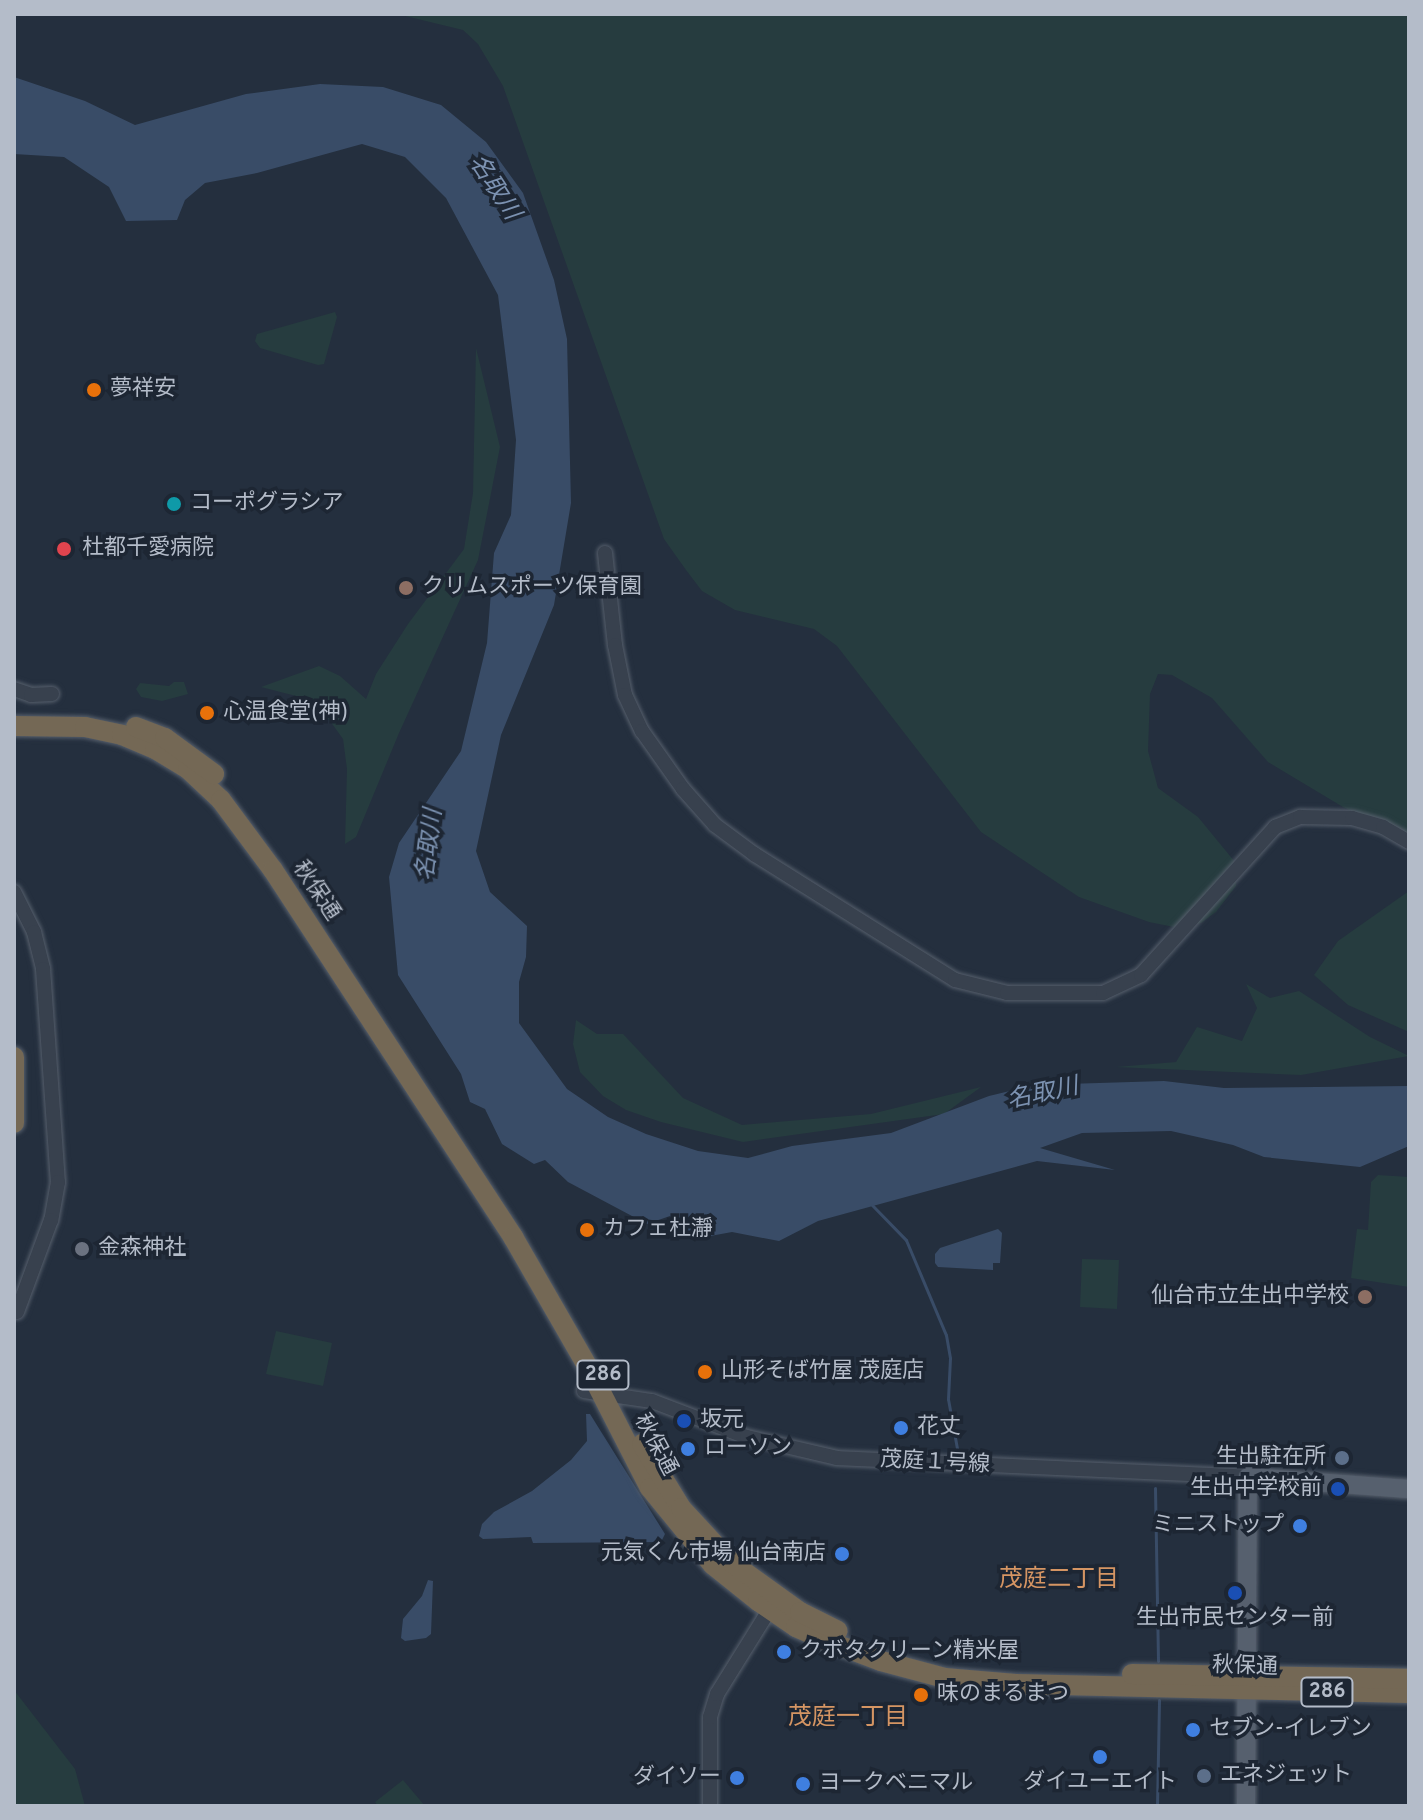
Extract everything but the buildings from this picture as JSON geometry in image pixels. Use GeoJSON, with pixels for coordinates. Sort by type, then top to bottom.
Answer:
{"type":"FeatureCollection","features":[{"type":"Feature","properties":{"kind":"highway","name":"秋保通"},"geometry":{"type":"LineString","coordinates":[[14,715],[83,713],[144,729],[196,758],[223,782],[263,834],[476,1153],[607,1393]]}},
{"type":"Feature","properties":{"kind":"highway","name":"秋保通"},"geometry":{"type":"LineString","coordinates":[[14,726],[85,727],[122,735],[155,749],[188,769],[221,800],[273,870],[418,1087],[660,1477],[681,1508],[732,1563],[769,1611],[935,1663],[991,1670],[1409,1693]]}},
{"type":"Feature","properties":{"kind":"highway"},"geometry":{"type":"LineString","coordinates":[[14,1057],[14,1123]]}},
{"type":"Feature","properties":{"kind":"highway","name":"秋保通"},"geometry":{"type":"LineString","coordinates":[[1246,1684],[1409,1679]]}},
{"type":"Feature","properties":{"kind":"main road"},"geometry":{"type":"LineString","coordinates":[[1246,1806],[1248,1477],[1409,1489]]}},
{"type":"Feature","properties":{"kind":"street"},"geometry":{"type":"LineString","coordinates":[[605,553],[615,645],[625,695],[642,731],[683,789],[715,825],[754,854],[955,980],[1007,993],[1049,995],[1103,993],[1120,986],[1141,975],[1151,965],[1275,827],[1300,817],[1352,818],[1383,827],[1409,842]]}},
{"type":"Feature","properties":{"kind":"street"},"geometry":{"type":"LineString","coordinates":[[14,689],[31,695],[52,694]]}},
{"type":"Feature","properties":{"kind":"street"},"geometry":{"type":"LineString","coordinates":[[14,892],[34,932],[43,969],[58,1182],[51,1220],[17,1312]]}},
{"type":"Feature","properties":{"kind":"street","name":"茂庭１号線"},"geometry":{"type":"LineString","coordinates":[[607,1393],[747,1437],[837,1458],[1248,1477]]}},
{"type":"Feature","properties":{"kind":"street"},"geometry":{"type":"LineString","coordinates":[[710,1806],[710,1717],[726,1675],[769,1611]]}},
{"type":"Feature","properties":{"kind":"green space"},"geometry":{"type":"Polygon","coordinates":[[[397,14],[1409,14],[1409,838],[1343,807],[1268,762],[1212,698],[1172,675],[1158,674],[1150,694],[1148,751],[1158,788],[1198,817],[1235,862],[1236,886],[1216,912],[1201,923],[1179,928],[1149,922],[1079,897],[981,832],[837,646],[814,629],[735,610],[702,591],[686,570],[664,539],[503,86],[478,44],[463,30],[397,14]]]}},
{"type":"Feature","properties":{"kind":"green space"},"geometry":{"type":"Polygon","coordinates":[[[335,312],[337,317],[324,364],[318,365],[260,348],[255,341],[257,334],[335,312]]]}},
{"type":"Feature","properties":{"kind":"green space"},"geometry":{"type":"Polygon","coordinates":[[[476,348],[500,447],[478,560],[399,733],[356,837],[345,844],[347,769],[343,739],[325,714],[296,696],[261,687],[319,666],[340,676],[366,699],[376,674],[408,624],[464,549],[473,493],[476,348]]]}},
{"type":"Feature","properties":{"kind":"green space"},"geometry":{"type":"Polygon","coordinates":[[[174,682],[184,682],[188,694],[162,701],[141,697],[136,689],[140,683],[169,686],[174,682]]]}},
{"type":"Feature","properties":{"kind":"green space"},"geometry":{"type":"Polygon","coordinates":[[[1409,891],[1409,1032],[1348,1005],[1314,975],[1338,941],[1409,891]]]}},
{"type":"Feature","properties":{"kind":"green space"},"geometry":{"type":"Polygon","coordinates":[[[1246,984],[1270,998],[1299,991],[1370,1037],[1409,1056],[1301,1075],[1116,1067],[1176,1062],[1197,1027],[1242,1041],[1257,1008],[1246,984]]]}},
{"type":"Feature","properties":{"kind":"green space"},"geometry":{"type":"Polygon","coordinates":[[[576,1020],[597,1034],[623,1034],[683,1098],[742,1125],[871,1114],[981,1087],[944,1114],[743,1142],[661,1122],[626,1110],[603,1096],[580,1072],[573,1044],[576,1020]]]}},
{"type":"Feature","properties":{"kind":"green space"},"geometry":{"type":"Polygon","coordinates":[[[1378,1175],[1409,1177],[1409,1287],[1351,1278],[1357,1229],[1368,1230],[1371,1182],[1378,1175]]]}},
{"type":"Feature","properties":{"kind":"green space"},"geometry":{"type":"Polygon","coordinates":[[[1082,1259],[1119,1260],[1117,1309],[1080,1307],[1082,1259]]]}},
{"type":"Feature","properties":{"kind":"green space"},"geometry":{"type":"Polygon","coordinates":[[[276,1331],[332,1343],[323,1386],[266,1374],[276,1331]]]}},
{"type":"Feature","properties":{"kind":"green space"},"geometry":{"type":"Polygon","coordinates":[[[14,1690],[75,1769],[85,1806],[14,1806],[14,1690]]]}},
{"type":"Feature","properties":{"kind":"green space"},"geometry":{"type":"Polygon","coordinates":[[[403,1780],[425,1806],[378,1806],[375,1802],[403,1780]]]}},
{"type":"Feature","properties":{"kind":"water","name":"名取川"},"geometry":{"type":"Polygon","coordinates":[[[14,77],[85,101],[135,125],[246,94],[320,84],[383,87],[441,105],[486,142],[523,193],[554,280],[567,339],[571,503],[554,605],[501,735],[476,851],[490,892],[527,926],[526,957],[519,982],[519,1023],[567,1089],[608,1117],[646,1134],[698,1151],[748,1158],[792,1146],[891,1133],[989,1096],[1034,1085],[1164,1081],[1224,1088],[1409,1086],[1409,1146],[1360,1167],[1264,1157],[1233,1145],[1171,1131],[1082,1133],[1040,1148],[1115,1170],[1037,1161],[818,1221],[779,1241],[732,1232],[694,1239],[670,1216],[647,1224],[568,1182],[545,1160],[534,1164],[502,1144],[485,1109],[470,1102],[461,1074],[398,975],[389,877],[399,843],[461,751],[487,643],[494,553],[511,515],[516,440],[498,295],[446,198],[405,157],[362,144],[257,173],[205,183],[185,200],[177,220],[126,221],[109,187],[64,157],[14,154],[14,77]]]}},
{"type":"Feature","properties":{"kind":"water"},"geometry":{"type":"Polygon","coordinates":[[[998,1229],[1002,1233],[1000,1263],[993,1263],[993,1270],[938,1267],[935,1263],[935,1254],[940,1248],[998,1229]]]}},
{"type":"Feature","properties":{"kind":"water"},"geometry":{"type":"Polygon","coordinates":[[[586,1414],[590,1414],[665,1534],[661,1542],[533,1543],[531,1537],[483,1539],[479,1536],[482,1524],[494,1512],[532,1491],[571,1460],[587,1441],[586,1414]]]}},
{"type":"Feature","properties":{"kind":"water"},"geometry":{"type":"Polygon","coordinates":[[[428,1580],[433,1581],[431,1634],[426,1638],[405,1641],[401,1638],[403,1619],[422,1596],[428,1580]]]}},
{"type":"Feature","properties":{"kind":"waterway"},"geometry":{"type":"LineString","coordinates":[[872,1205],[906,1240],[946,1335],[950,1358],[948,1399],[958,1454]]}},
{"type":"Feature","properties":{"kind":"waterway"},"geometry":{"type":"LineString","coordinates":[[1155,1488],[1158,1661]]}},
{"type":"Feature","properties":{"kind":"waterway"},"geometry":{"type":"LineString","coordinates":[[1157,1806],[1159,1700]]}},
{"type":"Feature","properties":{"kind":"place","name":"夢祥安"},"geometry":{"type":"Point","coordinates":[94,390]}},
{"type":"Feature","properties":{"kind":"place","name":"コーポグラシア"},"geometry":{"type":"Point","coordinates":[174,504]}},
{"type":"Feature","properties":{"kind":"place","name":"杜都千愛病院"},"geometry":{"type":"Point","coordinates":[64,549]}},
{"type":"Feature","properties":{"kind":"place","name":"クリムスポーツ保育園"},"geometry":{"type":"Point","coordinates":[406,588]}},
{"type":"Feature","properties":{"kind":"place","name":"心温食堂(神)"},"geometry":{"type":"Point","coordinates":[207,713]}},
{"type":"Feature","properties":{"kind":"place","name":"カフェ杜瀞"},"geometry":{"type":"Point","coordinates":[587,1230]}},
{"type":"Feature","properties":{"kind":"place","name":"金森神社"},"geometry":{"type":"Point","coordinates":[82,1249]}},
{"type":"Feature","properties":{"kind":"place","name":"仙台市立生出中学校"},"geometry":{"type":"Point","coordinates":[1365,1297]}},
{"type":"Feature","properties":{"kind":"place","name":"山形そば竹屋 茂庭店"},"geometry":{"type":"Point","coordinates":[705,1372]}},
{"type":"Feature","properties":{"kind":"place","name":"坂元"},"geometry":{"type":"Point","coordinates":[684,1421]}},
{"type":"Feature","properties":{"kind":"place","name":"花丈"},"geometry":{"type":"Point","coordinates":[901,1428]}},
{"type":"Feature","properties":{"kind":"place","name":"ローソン"},"geometry":{"type":"Point","coordinates":[688,1449]}},
{"type":"Feature","properties":{"kind":"place","name":"生出駐在所"},"geometry":{"type":"Point","coordinates":[1342,1458]}},
{"type":"Feature","properties":{"kind":"place","name":"生出中学校前"},"geometry":{"type":"Point","coordinates":[1338,1489]}},
{"type":"Feature","properties":{"kind":"place","name":"ミニストップ"},"geometry":{"type":"Point","coordinates":[1300,1526]}},
{"type":"Feature","properties":{"kind":"place","name":"元気くん市場 仙台南店"},"geometry":{"type":"Point","coordinates":[842,1554]}},
{"type":"Feature","properties":{"kind":"place","name":"生出市民センター前"},"geometry":{"type":"Point","coordinates":[1235,1593]}},
{"type":"Feature","properties":{"kind":"place","name":"クボタクリーン精米屋"},"geometry":{"type":"Point","coordinates":[784,1652]}},
{"type":"Feature","properties":{"kind":"place","name":"味のまるまつ"},"geometry":{"type":"Point","coordinates":[921,1695]}},
{"type":"Feature","properties":{"kind":"place","name":"セブン-イレブン"},"geometry":{"type":"Point","coordinates":[1193,1730]}},
{"type":"Feature","properties":{"kind":"place","name":"ダイユーエイト"},"geometry":{"type":"Point","coordinates":[1100,1757]}},
{"type":"Feature","properties":{"kind":"place","name":"エネジェット"},"geometry":{"type":"Point","coordinates":[1204,1776]}},
{"type":"Feature","properties":{"kind":"place","name":"ダイソー"},"geometry":{"type":"Point","coordinates":[737,1778]}},
{"type":"Feature","properties":{"kind":"place","name":"ヨークベニマル"},"geometry":{"type":"Point","coordinates":[803,1784]}},
{"type":"Feature","properties":{"kind":"district","name":"茂庭二丁目"},"geometry":{"type":"Point","coordinates":[1059,1581]}},
{"type":"Feature","properties":{"kind":"district","name":"茂庭一丁目"},"geometry":{"type":"Point","coordinates":[848,1719]}}]}
